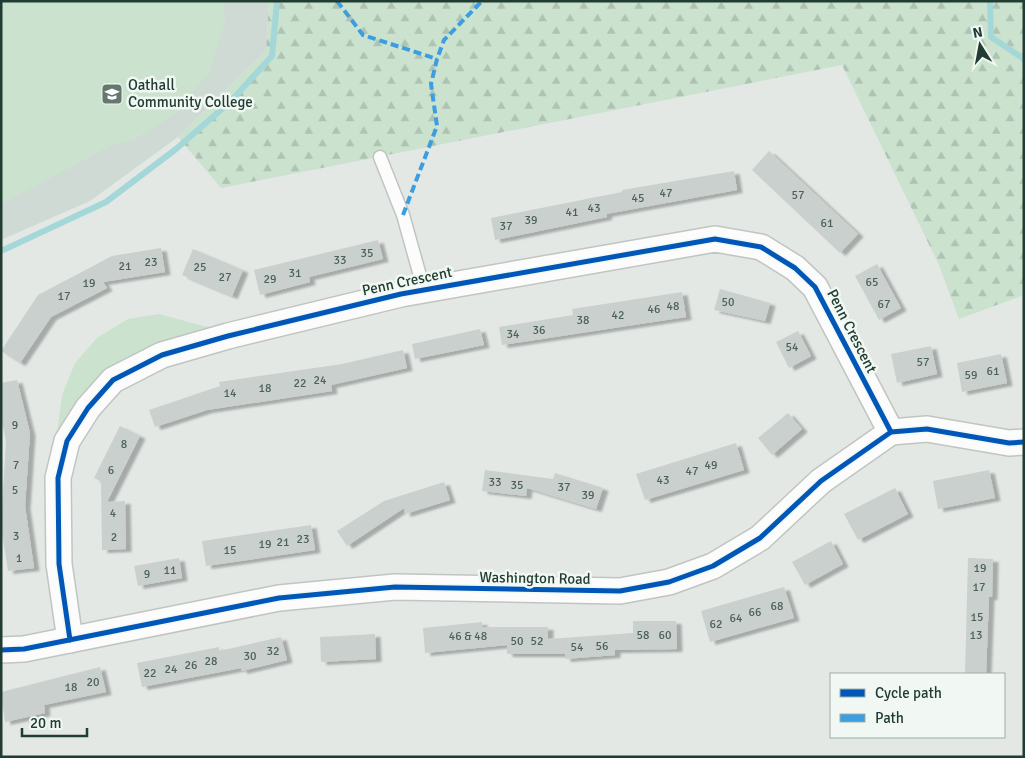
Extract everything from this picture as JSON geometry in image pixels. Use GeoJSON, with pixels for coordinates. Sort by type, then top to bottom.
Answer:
{"type":"FeatureCollection","features":[{"type":"Feature","properties":{"kind":"street","name":"Penn Crescent"},"geometry":{"type":"LineString","coordinates":[[70,640],[59,564],[58,478],[67,441],[88,408],[113,380],[162,355],[237,334],[424,290],[715,239],[761,247],[795,268],[815,287],[891,432]]}},
{"type":"Feature","properties":{"kind":"street"},"geometry":{"type":"LineString","coordinates":[[891,432],[927,429],[1009,443],[1024,442]]}},
{"type":"Feature","properties":{"kind":"street","name":"Washington Road"},"geometry":{"type":"LineString","coordinates":[[1,650],[24,649],[279,598],[395,587],[620,591],[669,582],[713,566],[760,538],[821,481],[891,432]]}},
{"type":"Feature","properties":{"kind":"lane"},"geometry":{"type":"LineString","coordinates":[[380,157],[403,215],[424,290]]}},
{"type":"Feature","properties":{"kind":"shaded area","name":"Oathall Community College"},"geometry":{"type":"Polygon","coordinates":[[[1,1],[269,1],[266,51],[178,137],[90,201],[1,240],[1,1]]]}},
{"type":"Feature","properties":{"kind":"green space","name":"Oathall Community College"},"geometry":{"type":"Polygon","coordinates":[[[1,1],[224,1],[225,23],[209,72],[177,113],[133,140],[112,145],[1,204],[1,1]]]}},
{"type":"Feature","properties":{"kind":"green space"},"geometry":{"type":"Polygon","coordinates":[[[269,1],[1024,1],[1024,295],[959,319],[939,265],[842,65],[221,188],[178,137],[266,51],[269,1]]]}},
{"type":"Feature","properties":{"kind":"green space"},"geometry":{"type":"Polygon","coordinates":[[[159,314],[215,329],[158,346],[60,435],[57,433],[62,395],[75,363],[97,338],[128,319],[159,314]]]}},
{"type":"Feature","properties":{"kind":"building"},"geometry":{"type":"Polygon","coordinates":[[[769,151],[858,234],[840,253],[752,170],[769,151]]]}},
{"type":"Feature","properties":{"kind":"building"},"geometry":{"type":"Polygon","coordinates":[[[734,171],[737,190],[606,214],[607,217],[495,240],[491,218],[622,192],[622,190],[734,171]]]}},
{"type":"Feature","properties":{"kind":"building"},"geometry":{"type":"Polygon","coordinates":[[[378,240],[383,259],[309,277],[310,282],[260,295],[254,270],[378,240]]]}},
{"type":"Feature","properties":{"kind":"building"},"geometry":{"type":"Polygon","coordinates":[[[161,248],[165,272],[103,282],[107,288],[51,317],[20,363],[1,351],[38,295],[112,256],[161,248]]]}},
{"type":"Feature","properties":{"kind":"building"},"geometry":{"type":"Polygon","coordinates":[[[193,249],[243,270],[232,296],[182,275],[193,249]]]}},
{"type":"Feature","properties":{"kind":"building"},"geometry":{"type":"Polygon","coordinates":[[[877,264],[901,308],[879,320],[855,276],[877,264]]]}},
{"type":"Feature","properties":{"kind":"building"},"geometry":{"type":"Polygon","coordinates":[[[720,289],[770,303],[765,321],[714,310],[720,289]]]}},
{"type":"Feature","properties":{"kind":"building"},"geometry":{"type":"Polygon","coordinates":[[[682,292],[686,317],[502,345],[499,327],[573,315],[572,309],[682,292]]]}},
{"type":"Feature","properties":{"kind":"building"},"geometry":{"type":"Polygon","coordinates":[[[480,329],[484,345],[415,359],[412,344],[480,329]]]}},
{"type":"Feature","properties":{"kind":"building"},"geometry":{"type":"Polygon","coordinates":[[[798,331],[811,356],[789,368],[776,342],[798,331]]]}},
{"type":"Feature","properties":{"kind":"building"},"geometry":{"type":"Polygon","coordinates":[[[931,346],[937,374],[897,383],[891,354],[931,346]]]}},
{"type":"Feature","properties":{"kind":"building"},"geometry":{"type":"Polygon","coordinates":[[[403,350],[407,368],[331,385],[332,391],[207,410],[155,427],[149,410],[220,386],[219,382],[342,364],[403,350]]]}},
{"type":"Feature","properties":{"kind":"building"},"geometry":{"type":"Polygon","coordinates":[[[1001,354],[1007,383],[962,392],[957,363],[1001,354]]]}},
{"type":"Feature","properties":{"kind":"building"},"geometry":{"type":"Polygon","coordinates":[[[17,380],[30,433],[25,506],[34,568],[8,571],[1,526],[6,441],[1,418],[1,383],[17,380]]]}},
{"type":"Feature","properties":{"kind":"building"},"geometry":{"type":"Polygon","coordinates":[[[788,413],[802,429],[772,455],[758,438],[788,413]]]}},
{"type":"Feature","properties":{"kind":"building"},"geometry":{"type":"Polygon","coordinates":[[[120,426],[140,436],[107,502],[125,501],[126,549],[102,550],[101,481],[94,478],[120,426]]]}},
{"type":"Feature","properties":{"kind":"building"},"geometry":{"type":"Polygon","coordinates":[[[736,443],[744,470],[645,500],[636,474],[736,443]]]}},
{"type":"Feature","properties":{"kind":"building"},"geometry":{"type":"Polygon","coordinates":[[[485,470],[553,479],[555,473],[603,488],[596,509],[527,488],[526,496],[482,491],[485,470]]]}},
{"type":"Feature","properties":{"kind":"building"},"geometry":{"type":"Polygon","coordinates":[[[989,470],[995,498],[938,509],[933,481],[989,470]]]}},
{"type":"Feature","properties":{"kind":"building"},"geometry":{"type":"Polygon","coordinates":[[[444,482],[450,500],[405,514],[404,508],[347,546],[337,531],[384,501],[444,482]]]}},
{"type":"Feature","properties":{"kind":"building"},"geometry":{"type":"Polygon","coordinates":[[[895,488],[908,514],[858,540],[844,514],[895,488]]]}},
{"type":"Feature","properties":{"kind":"building"},"geometry":{"type":"Polygon","coordinates":[[[311,525],[315,550],[206,566],[202,541],[311,525]]]}},
{"type":"Feature","properties":{"kind":"building"},"geometry":{"type":"Polygon","coordinates":[[[831,541],[843,564],[805,585],[792,562],[831,541]]]}},
{"type":"Feature","properties":{"kind":"building"},"geometry":{"type":"Polygon","coordinates":[[[179,558],[182,578],[138,586],[134,566],[179,558]]]}},
{"type":"Feature","properties":{"kind":"building"},"geometry":{"type":"Polygon","coordinates":[[[968,558],[993,559],[992,597],[989,597],[986,673],[965,673],[968,558]]]}},
{"type":"Feature","properties":{"kind":"building"},"geometry":{"type":"Polygon","coordinates":[[[784,587],[794,618],[710,642],[701,611],[784,587]]]}},
{"type":"Feature","properties":{"kind":"building"},"geometry":{"type":"Polygon","coordinates":[[[633,621],[676,621],[677,649],[615,650],[615,655],[565,659],[565,654],[507,654],[507,645],[425,653],[423,628],[482,622],[482,627],[548,627],[548,639],[633,633],[633,621]]]}},
{"type":"Feature","properties":{"kind":"building"},"geometry":{"type":"Polygon","coordinates":[[[375,634],[376,659],[321,662],[320,637],[375,634]]]}},
{"type":"Feature","properties":{"kind":"building"},"geometry":{"type":"Polygon","coordinates":[[[281,637],[287,660],[242,671],[241,668],[142,687],[137,663],[219,647],[219,651],[281,637]]]}},
{"type":"Feature","properties":{"kind":"building"},"geometry":{"type":"Polygon","coordinates":[[[100,667],[106,692],[44,705],[45,713],[5,722],[1,692],[100,667]]]}},
{"type":"Feature","properties":{"kind":"waterway"},"geometry":{"type":"LineString","coordinates":[[1,251],[106,202],[176,149],[231,101],[272,56],[277,1]]}},
{"type":"Feature","properties":{"kind":"waterway"},"geometry":{"type":"LineString","coordinates":[[990,1],[991,37],[1024,59]]}},
{"type":"Feature","properties":{"kind":"marked path"},"geometry":{"type":"LineString","coordinates":[[337,1],[363,35],[437,59]]}},
{"type":"Feature","properties":{"kind":"marked path"},"geometry":{"type":"LineString","coordinates":[[403,215],[437,126],[431,84],[444,40],[482,1]]}},
{"type":"Feature","properties":{"kind":"cycle path"},"geometry":{"type":"LineString","coordinates":[[70,640],[59,564],[58,478],[67,441],[88,408],[113,380],[162,355],[228,336],[401,294],[715,239],[761,247],[795,268],[815,287],[891,432]]}},
{"type":"Feature","properties":{"kind":"cycle path"},"geometry":{"type":"LineString","coordinates":[[1,650],[24,649],[279,598],[395,587],[620,591],[669,582],[713,566],[760,538],[821,481],[891,432],[927,429],[1009,443],[1024,442]]}},
{"type":"Feature","properties":{"kind":"place","name":"Oathall Community College"},"geometry":{"type":"Point","coordinates":[112,94]}}]}
